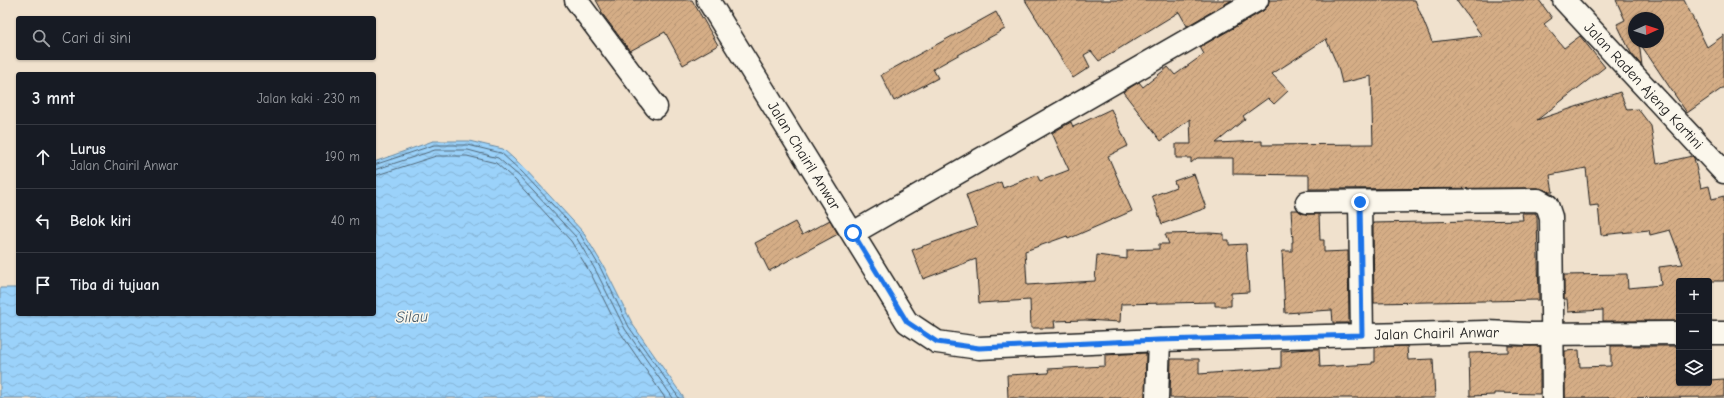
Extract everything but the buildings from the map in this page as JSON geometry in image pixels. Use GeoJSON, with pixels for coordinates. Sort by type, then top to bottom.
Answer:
{"type":"FeatureCollection","features":[{"type":"Feature","properties":{"kind":"street"},"geometry":{"type":"LineString","coordinates":[[576,0],[656,107]]}},
{"type":"Feature","properties":{"kind":"street","name":"Jalan Chairil Anwar"},"geometry":{"type":"LineString","coordinates":[[708,0],[907,322],[937,342],[979,348],[1158,340],[1487,332],[1528,334],[1676,333]]}},
{"type":"Feature","properties":{"kind":"street"},"geometry":{"type":"LineString","coordinates":[[853,233],[1257,0]]}},
{"type":"Feature","properties":{"kind":"street","name":"Jalan Raden Ajeng Kartini"},"geometry":{"type":"LineString","coordinates":[[1564,0],[1724,172]]}},
{"type":"Feature","properties":{"kind":"street"},"geometry":{"type":"LineString","coordinates":[[1307,202],[1538,200],[1547,205],[1551,217],[1553,398]]}},
{"type":"Feature","properties":{"kind":"street"},"geometry":{"type":"LineString","coordinates":[[1360,202],[1362,335]]}},
{"type":"Feature","properties":{"kind":"street"},"geometry":{"type":"LineString","coordinates":[[1712,333],[1724,333]]}},
{"type":"Feature","properties":{"kind":"street"},"geometry":{"type":"LineString","coordinates":[[1157,398],[1158,340]]}},
{"type":"Feature","properties":{"kind":"water","name":"Silau"},"geometry":{"type":"Polygon","coordinates":[[[433,141],[469,141],[503,149],[525,169],[583,232],[604,267],[633,325],[684,398],[0,398],[0,288],[16,288],[16,316],[376,316],[376,161],[433,141]]]}},
{"type":"Feature","properties":{"kind":"route"},"geometry":{"type":"LineString","coordinates":[[853,233],[907,322],[937,342],[979,348],[1158,340],[1362,335],[1360,202]]}}]}
